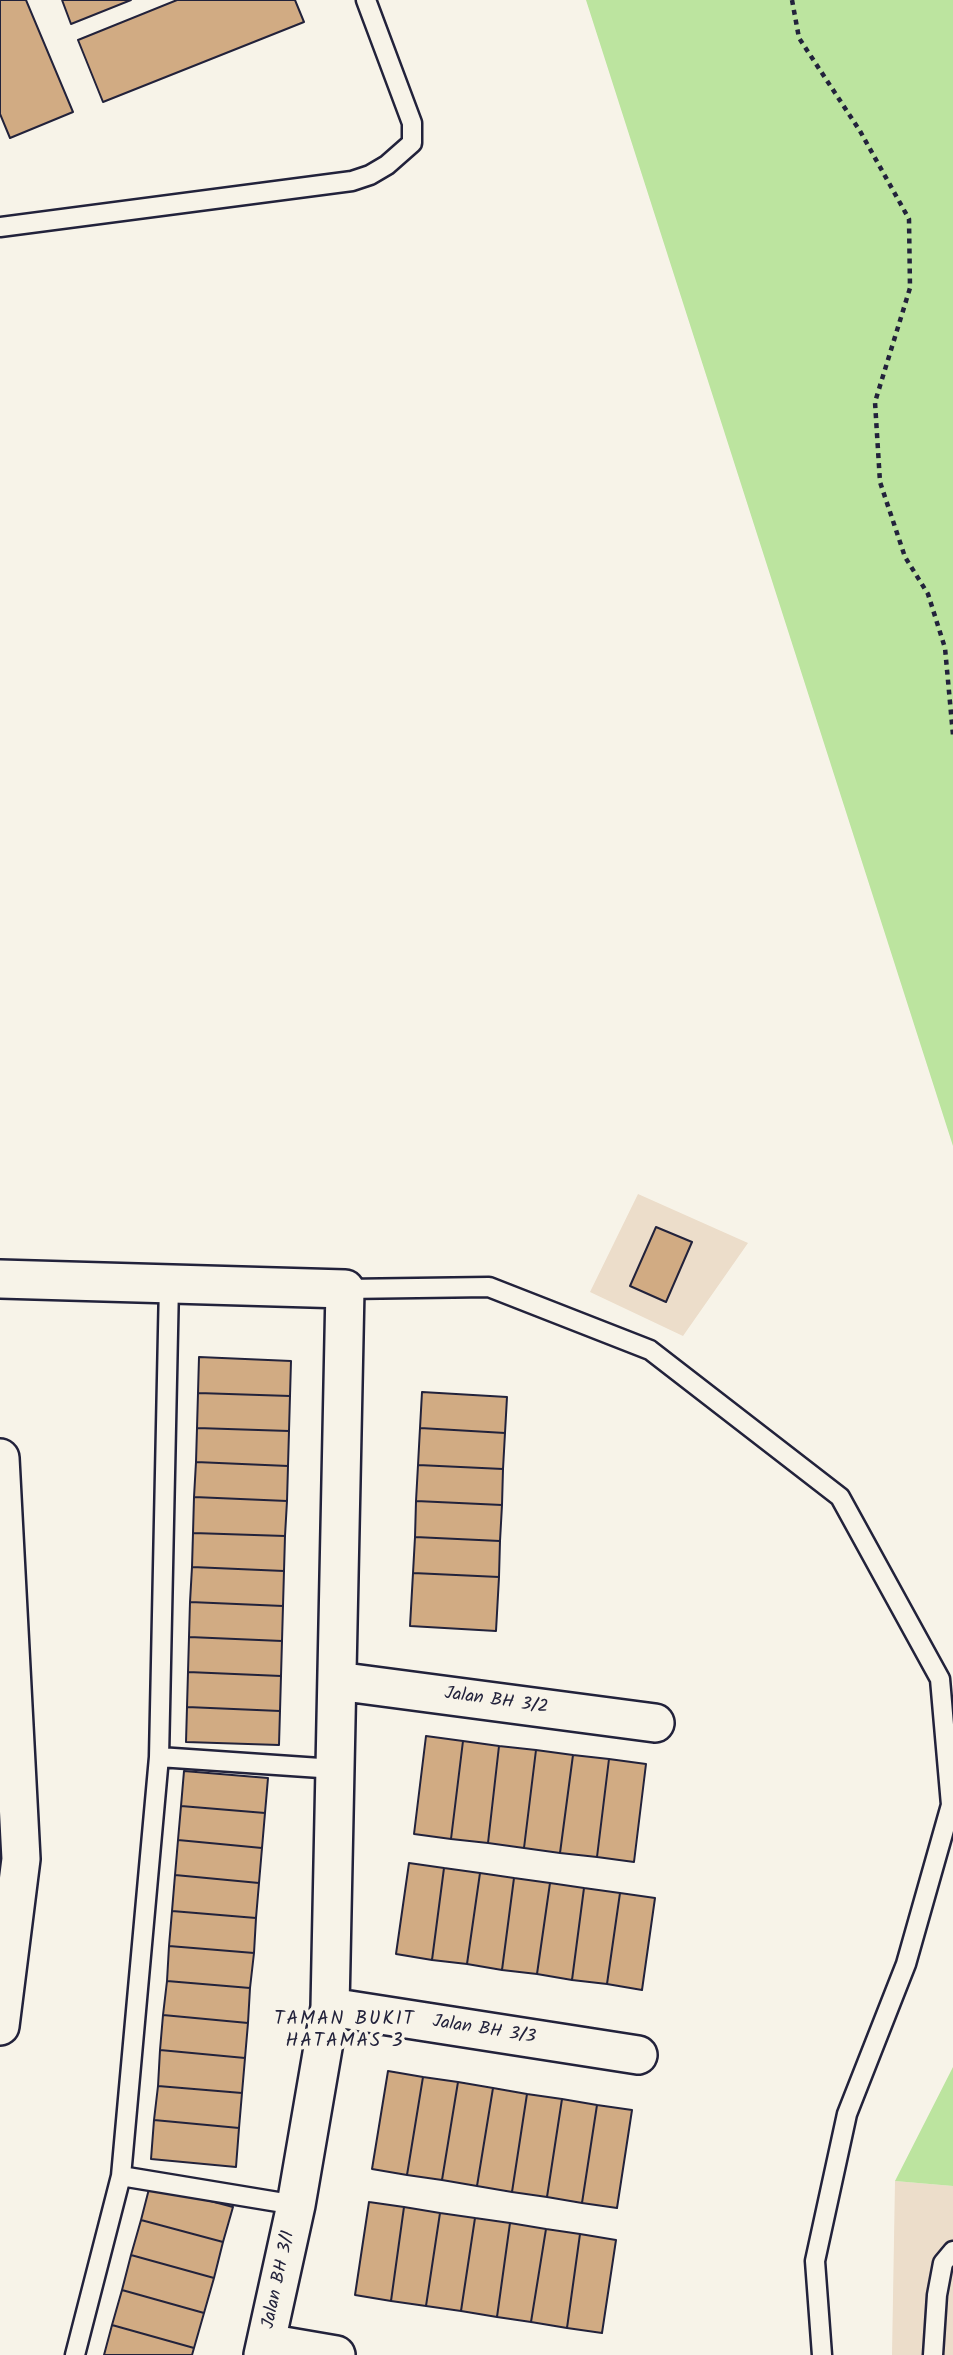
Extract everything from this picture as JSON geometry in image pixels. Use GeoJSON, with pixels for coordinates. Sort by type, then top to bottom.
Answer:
{"type":"FeatureCollection","features":[{"type":"Feature","properties":{"kind":"street"},"geometry":{"type":"LineString","coordinates":[[0,1279],[345,1289]]}},
{"type":"Feature","properties":{"kind":"street","name":"Jalan BH 3/1"},"geometry":{"type":"LineString","coordinates":[[264,2349],[296,2205],[330,2007],[345,1289]]}},
{"type":"Feature","properties":{"kind":"street"},"geometry":{"type":"LineString","coordinates":[[0,1458],[22,1859],[0,2026]]}},
{"type":"Feature","properties":{"kind":"street","name":"Jalan BH 3/2"},"geometry":{"type":"LineString","coordinates":[[337,1681],[655,1723]]}},
{"type":"Feature","properties":{"kind":"street","name":"Jalan BH 3/3"},"geometry":{"type":"LineString","coordinates":[[330,2007],[638,2055]]}},
{"type":"Feature","properties":{"kind":"street"},"geometry":{"type":"LineString","coordinates":[[264,2349],[336,2355]]}},
{"type":"Feature","properties":{"kind":"lane"},"geometry":{"type":"LineString","coordinates":[[0,227],[352,181],[387,165],[412,143],[412,123],[366,0]]}},
{"type":"Feature","properties":{"kind":"lane"},"geometry":{"type":"LineString","coordinates":[[75,2355],[121,2176],[159,1757],[169,1284]]}},
{"type":"Feature","properties":{"kind":"lane"},"geometry":{"type":"LineString","coordinates":[[345,1289],[489,1287],[650,1350],[840,1497],[940,1679],[951,1805],[906,1964],[847,2114],[814,2261],[821,2355]]}},
{"type":"Feature","properties":{"kind":"lane"},"geometry":{"type":"LineString","coordinates":[[159,1757],[335,1769]]}},
{"type":"Feature","properties":{"kind":"lane"},"geometry":{"type":"LineString","coordinates":[[121,2176],[296,2205]]}},
{"type":"Feature","properties":{"kind":"lane"},"geometry":{"type":"LineString","coordinates":[[933,2355],[943,2263],[953,2251]]}},
{"type":"Feature","properties":{"kind":"path"},"geometry":{"type":"LineString","coordinates":[[792,0],[799,38],[860,131],[909,219],[910,288],[875,402],[880,482],[905,557],[928,594],[941,637],[953,734]]}},
{"type":"Feature","properties":{"kind":"shaded area"},"geometry":{"type":"Polygon","coordinates":[[[638,1194],[748,1243],[683,1336],[590,1292],[638,1194]]]}},
{"type":"Feature","properties":{"kind":"shaded area"},"geometry":{"type":"Polygon","coordinates":[[[895,2181],[953,2186],[953,2355],[892,2355],[895,2181]]]}},
{"type":"Feature","properties":{"kind":"green space"},"geometry":{"type":"Polygon","coordinates":[[[586,0],[953,0],[953,1146],[586,0]]]}},
{"type":"Feature","properties":{"kind":"green space"},"geometry":{"type":"Polygon","coordinates":[[[953,2067],[953,2186],[895,2181],[953,2067]]]}},
{"type":"Feature","properties":{"kind":"building"},"geometry":{"type":"Polygon","coordinates":[[[0,0],[26,0],[73,112],[10,138],[0,114],[0,0]]]}},
{"type":"Feature","properties":{"kind":"building"},"geometry":{"type":"Polygon","coordinates":[[[62,0],[131,0],[71,24],[62,0]]]}},
{"type":"Feature","properties":{"kind":"building"},"geometry":{"type":"Polygon","coordinates":[[[177,0],[295,0],[304,22],[103,102],[78,40],[177,0]]]}},
{"type":"Feature","properties":{"kind":"building"},"geometry":{"type":"Polygon","coordinates":[[[656,1227],[692,1242],[666,1302],[630,1286],[656,1227]]]}},
{"type":"Feature","properties":{"kind":"building"},"geometry":{"type":"Polygon","coordinates":[[[199,1357],[291,1361],[290,1396],[198,1393],[199,1357]]]}},
{"type":"Feature","properties":{"kind":"building"},"geometry":{"type":"Polygon","coordinates":[[[422,1392],[507,1397],[505,1433],[420,1428],[422,1392]]]}},
{"type":"Feature","properties":{"kind":"building"},"geometry":{"type":"Polygon","coordinates":[[[198,1393],[290,1396],[289,1431],[197,1428],[198,1393]]]}},
{"type":"Feature","properties":{"kind":"building"},"geometry":{"type":"Polygon","coordinates":[[[197,1428],[289,1431],[288,1466],[196,1462],[197,1428]]]}},
{"type":"Feature","properties":{"kind":"building"},"geometry":{"type":"Polygon","coordinates":[[[420,1428],[505,1433],[503,1469],[418,1465],[420,1428]]]}},
{"type":"Feature","properties":{"kind":"building"},"geometry":{"type":"Polygon","coordinates":[[[196,1462],[288,1466],[287,1501],[194,1497],[196,1462]]]}},
{"type":"Feature","properties":{"kind":"building"},"geometry":{"type":"Polygon","coordinates":[[[418,1465],[503,1469],[502,1505],[416,1501],[418,1465]]]}},
{"type":"Feature","properties":{"kind":"building"},"geometry":{"type":"Polygon","coordinates":[[[194,1497],[287,1501],[285,1536],[193,1533],[194,1497]]]}},
{"type":"Feature","properties":{"kind":"building"},"geometry":{"type":"Polygon","coordinates":[[[416,1501],[502,1505],[500,1541],[415,1537],[416,1501]]]}},
{"type":"Feature","properties":{"kind":"building"},"geometry":{"type":"Polygon","coordinates":[[[193,1533],[285,1536],[284,1571],[192,1567],[193,1533]]]}},
{"type":"Feature","properties":{"kind":"building"},"geometry":{"type":"Polygon","coordinates":[[[415,1537],[500,1541],[499,1577],[413,1573],[415,1537]]]}},
{"type":"Feature","properties":{"kind":"building"},"geometry":{"type":"Polygon","coordinates":[[[192,1567],[284,1571],[283,1606],[190,1602],[192,1567]]]}},
{"type":"Feature","properties":{"kind":"building"},"geometry":{"type":"Polygon","coordinates":[[[413,1573],[499,1577],[496,1631],[410,1626],[413,1573]]]}},
{"type":"Feature","properties":{"kind":"building"},"geometry":{"type":"Polygon","coordinates":[[[190,1602],[283,1606],[282,1641],[189,1637],[190,1602]]]}},
{"type":"Feature","properties":{"kind":"building"},"geometry":{"type":"Polygon","coordinates":[[[189,1637],[282,1641],[281,1676],[188,1672],[189,1637]]]}},
{"type":"Feature","properties":{"kind":"building"},"geometry":{"type":"Polygon","coordinates":[[[188,1672],[281,1676],[280,1711],[187,1707],[188,1672]]]}},
{"type":"Feature","properties":{"kind":"building"},"geometry":{"type":"Polygon","coordinates":[[[187,1707],[280,1711],[279,1745],[186,1742],[187,1707]]]}},
{"type":"Feature","properties":{"kind":"building"},"geometry":{"type":"Polygon","coordinates":[[[426,1736],[463,1741],[451,1839],[414,1834],[426,1736]]]}},
{"type":"Feature","properties":{"kind":"building"},"geometry":{"type":"Polygon","coordinates":[[[463,1741],[499,1746],[488,1843],[451,1839],[463,1741]]]}},
{"type":"Feature","properties":{"kind":"building"},"geometry":{"type":"Polygon","coordinates":[[[499,1746],[536,1750],[524,1848],[488,1843],[499,1746]]]}},
{"type":"Feature","properties":{"kind":"building"},"geometry":{"type":"Polygon","coordinates":[[[536,1750],[573,1755],[560,1853],[524,1848],[536,1750]]]}},
{"type":"Feature","properties":{"kind":"building"},"geometry":{"type":"Polygon","coordinates":[[[573,1755],[609,1759],[597,1857],[560,1853],[573,1755]]]}},
{"type":"Feature","properties":{"kind":"building"},"geometry":{"type":"Polygon","coordinates":[[[609,1759],[646,1764],[634,1862],[597,1857],[609,1759]]]}},
{"type":"Feature","properties":{"kind":"building"},"geometry":{"type":"Polygon","coordinates":[[[184,1771],[268,1778],[265,1813],[181,1806],[184,1771]]]}},
{"type":"Feature","properties":{"kind":"building"},"geometry":{"type":"Polygon","coordinates":[[[181,1806],[265,1813],[262,1848],[178,1840],[181,1806]]]}},
{"type":"Feature","properties":{"kind":"building"},"geometry":{"type":"Polygon","coordinates":[[[178,1840],[262,1848],[259,1883],[175,1875],[178,1840]]]}},
{"type":"Feature","properties":{"kind":"building"},"geometry":{"type":"Polygon","coordinates":[[[409,1863],[444,1868],[432,1960],[396,1954],[409,1863]]]}},
{"type":"Feature","properties":{"kind":"building"},"geometry":{"type":"Polygon","coordinates":[[[444,1868],[480,1873],[467,1964],[432,1960],[444,1868]]]}},
{"type":"Feature","properties":{"kind":"building"},"geometry":{"type":"Polygon","coordinates":[[[480,1873],[514,1878],[502,1970],[467,1964],[480,1873]]]}},
{"type":"Feature","properties":{"kind":"building"},"geometry":{"type":"Polygon","coordinates":[[[175,1875],[259,1883],[256,1918],[172,1911],[175,1875]]]}},
{"type":"Feature","properties":{"kind":"building"},"geometry":{"type":"Polygon","coordinates":[[[514,1878],[550,1883],[537,1974],[502,1970],[514,1878]]]}},
{"type":"Feature","properties":{"kind":"building"},"geometry":{"type":"Polygon","coordinates":[[[550,1883],[584,1888],[572,1980],[537,1974],[550,1883]]]}},
{"type":"Feature","properties":{"kind":"building"},"geometry":{"type":"Polygon","coordinates":[[[584,1888],[620,1893],[607,1984],[572,1980],[584,1888]]]}},
{"type":"Feature","properties":{"kind":"building"},"geometry":{"type":"Polygon","coordinates":[[[620,1893],[655,1898],[642,1990],[607,1984],[620,1893]]]}},
{"type":"Feature","properties":{"kind":"building"},"geometry":{"type":"Polygon","coordinates":[[[172,1911],[256,1918],[254,1953],[169,1946],[172,1911]]]}},
{"type":"Feature","properties":{"kind":"building"},"geometry":{"type":"Polygon","coordinates":[[[169,1946],[254,1953],[250,1988],[167,1981],[169,1946]]]}},
{"type":"Feature","properties":{"kind":"building"},"geometry":{"type":"Polygon","coordinates":[[[167,1981],[250,1988],[248,2023],[163,2015],[167,1981]]]}},
{"type":"Feature","properties":{"kind":"building"},"geometry":{"type":"Polygon","coordinates":[[[163,2015],[248,2023],[245,2058],[160,2050],[163,2015]]]}},
{"type":"Feature","properties":{"kind":"building"},"geometry":{"type":"Polygon","coordinates":[[[160,2050],[245,2058],[242,2093],[158,2086],[160,2050]]]}},
{"type":"Feature","properties":{"kind":"building"},"geometry":{"type":"Polygon","coordinates":[[[388,2071],[423,2077],[407,2175],[372,2169],[388,2071]]]}},
{"type":"Feature","properties":{"kind":"building"},"geometry":{"type":"Polygon","coordinates":[[[423,2077],[458,2082],[442,2180],[407,2175],[423,2077]]]}},
{"type":"Feature","properties":{"kind":"building"},"geometry":{"type":"Polygon","coordinates":[[[458,2082],[493,2088],[477,2186],[442,2180],[458,2082]]]}},
{"type":"Feature","properties":{"kind":"building"},"geometry":{"type":"Polygon","coordinates":[[[158,2086],[242,2093],[239,2128],[154,2120],[158,2086]]]}},
{"type":"Feature","properties":{"kind":"building"},"geometry":{"type":"Polygon","coordinates":[[[493,2088],[527,2094],[512,2192],[477,2186],[493,2088]]]}},
{"type":"Feature","properties":{"kind":"building"},"geometry":{"type":"Polygon","coordinates":[[[527,2094],[562,2099],[547,2197],[512,2192],[527,2094]]]}},
{"type":"Feature","properties":{"kind":"building"},"geometry":{"type":"Polygon","coordinates":[[[562,2099],[597,2105],[582,2203],[547,2197],[562,2099]]]}},
{"type":"Feature","properties":{"kind":"building"},"geometry":{"type":"Polygon","coordinates":[[[597,2105],[632,2110],[617,2208],[582,2203],[597,2105]]]}},
{"type":"Feature","properties":{"kind":"building"},"geometry":{"type":"Polygon","coordinates":[[[154,2120],[239,2128],[236,2167],[151,2159],[154,2120]]]}},
{"type":"Feature","properties":{"kind":"building"},"geometry":{"type":"Polygon","coordinates":[[[150,2185],[233,2207],[223,2242],[141,2220],[150,2185]]]}},
{"type":"Feature","properties":{"kind":"building"},"geometry":{"type":"Polygon","coordinates":[[[369,2202],[404,2207],[391,2301],[355,2295],[369,2202]]]}},
{"type":"Feature","properties":{"kind":"building"},"geometry":{"type":"Polygon","coordinates":[[[404,2207],[440,2213],[426,2306],[391,2301],[404,2207]]]}},
{"type":"Feature","properties":{"kind":"building"},"geometry":{"type":"Polygon","coordinates":[[[440,2213],[475,2218],[461,2311],[426,2306],[440,2213]]]}},
{"type":"Feature","properties":{"kind":"building"},"geometry":{"type":"Polygon","coordinates":[[[475,2218],[510,2223],[497,2317],[461,2311],[475,2218]]]}},
{"type":"Feature","properties":{"kind":"building"},"geometry":{"type":"Polygon","coordinates":[[[141,2220],[223,2242],[214,2278],[131,2255],[141,2220]]]}},
{"type":"Feature","properties":{"kind":"building"},"geometry":{"type":"Polygon","coordinates":[[[510,2223],[546,2229],[531,2322],[497,2317],[510,2223]]]}},
{"type":"Feature","properties":{"kind":"building"},"geometry":{"type":"Polygon","coordinates":[[[546,2229],[580,2234],[567,2328],[531,2322],[546,2229]]]}},
{"type":"Feature","properties":{"kind":"building"},"geometry":{"type":"Polygon","coordinates":[[[580,2234],[616,2240],[602,2333],[567,2328],[580,2234]]]}},
{"type":"Feature","properties":{"kind":"building"},"geometry":{"type":"Polygon","coordinates":[[[131,2255],[214,2278],[204,2313],[122,2290],[131,2255]]]}},
{"type":"Feature","properties":{"kind":"building"},"geometry":{"type":"Polygon","coordinates":[[[122,2290],[204,2313],[194,2348],[112,2325],[122,2290]]]}},
{"type":"Feature","properties":{"kind":"building"},"geometry":{"type":"Polygon","coordinates":[[[112,2325],[194,2348],[192,2355],[104,2355],[112,2325]]]}},
{"type":"Feature","properties":{"kind":"district","name":"TAMAN BUKIT HATAMAS 3"},"geometry":{"type":"Point","coordinates":[345,2032]}}]}
